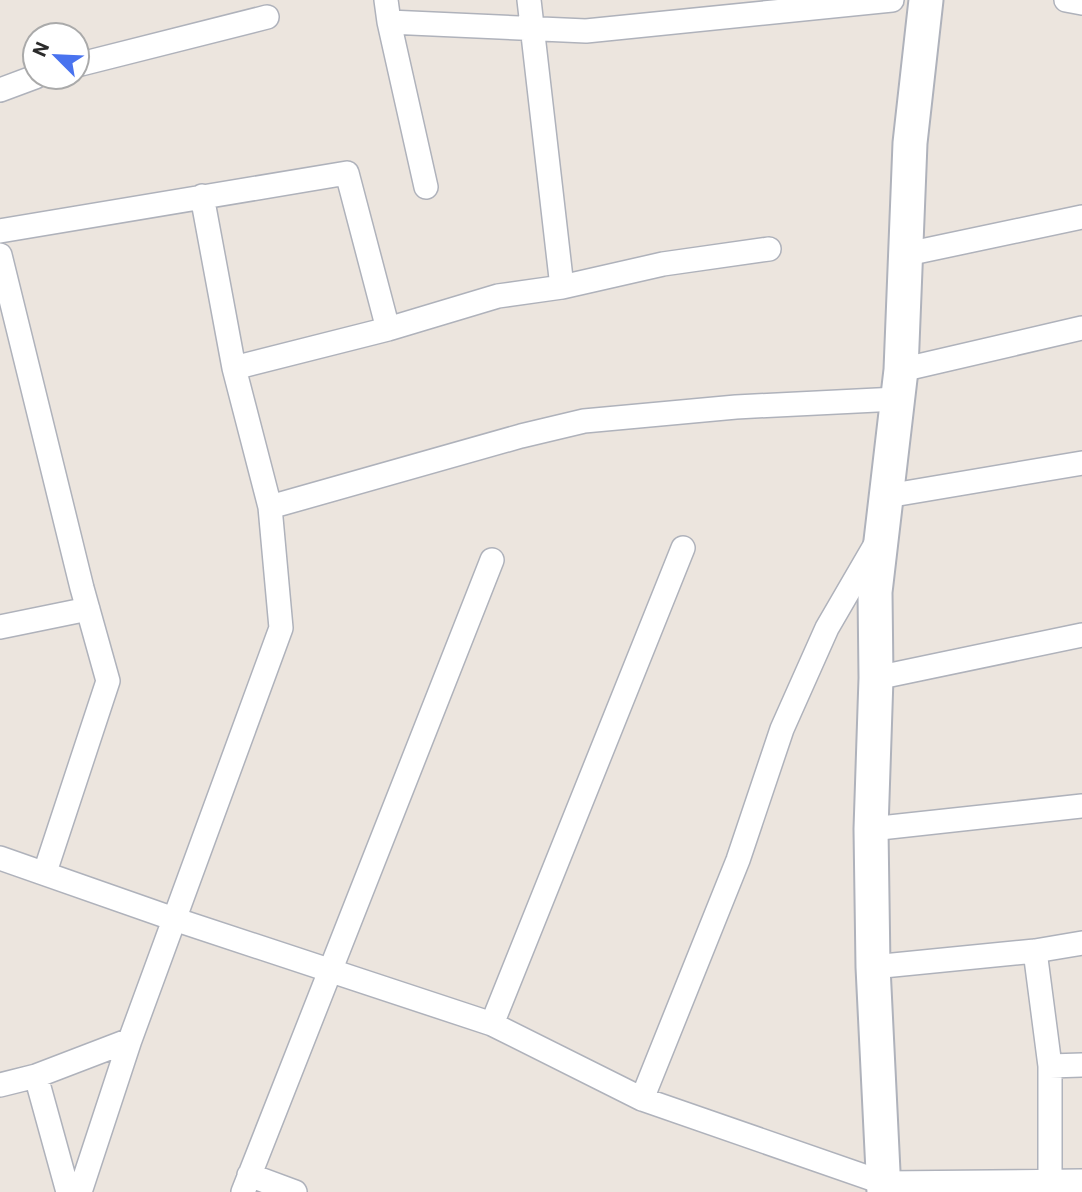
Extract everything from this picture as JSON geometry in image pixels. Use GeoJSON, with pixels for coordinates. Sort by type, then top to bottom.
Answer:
{"type":"FeatureCollection","features":[{"type":"Feature","properties":{"kind":"street"},"geometry":{"type":"LineString","coordinates":[[529,0],[562,287]]}},
{"type":"Feature","properties":{"kind":"street"},"geometry":{"type":"LineString","coordinates":[[426,187],[388,11],[532,29],[586,32],[892,0]]}},
{"type":"Feature","properties":{"kind":"street"},"geometry":{"type":"LineString","coordinates":[[884,1187],[873,967],[871,829],[876,678],[875,592],[899,384],[910,143],[926,0]]}},
{"type":"Feature","properties":{"kind":"street"},"geometry":{"type":"LineString","coordinates":[[1066,0],[1082,3]]}},
{"type":"Feature","properties":{"kind":"street"},"geometry":{"type":"LineString","coordinates":[[91,61],[267,17]]}},
{"type":"Feature","properties":{"kind":"street"},"geometry":{"type":"LineString","coordinates":[[0,90],[21,82]]}},
{"type":"Feature","properties":{"kind":"street"},"geometry":{"type":"LineString","coordinates":[[0,231],[347,173],[388,329]]}},
{"type":"Feature","properties":{"kind":"street"},"geometry":{"type":"LineString","coordinates":[[80,1192],[130,1040],[281,628],[270,507],[234,368],[202,196]]}},
{"type":"Feature","properties":{"kind":"street"},"geometry":{"type":"LineString","coordinates":[[907,254],[1082,217]]}},
{"type":"Feature","properties":{"kind":"street"},"geometry":{"type":"LineString","coordinates":[[234,368],[388,329],[498,296],[562,287],[663,264],[769,249]]}},
{"type":"Feature","properties":{"kind":"street"},"geometry":{"type":"LineString","coordinates":[[0,255],[108,681],[45,872]]}},
{"type":"Feature","properties":{"kind":"street"},"geometry":{"type":"LineString","coordinates":[[270,507],[521,436],[584,421],[736,407],[899,384],[1082,328]]}},
{"type":"Feature","properties":{"kind":"street"},"geometry":{"type":"LineString","coordinates":[[887,496],[1082,463]]}},
{"type":"Feature","properties":{"kind":"street"},"geometry":{"type":"LineString","coordinates":[[642,1099],[738,860],[782,729],[827,628],[883,531]]}},
{"type":"Feature","properties":{"kind":"street"},"geometry":{"type":"LineString","coordinates":[[492,1024],[683,548]]}},
{"type":"Feature","properties":{"kind":"street"},"geometry":{"type":"LineString","coordinates":[[295,1192],[246,1184],[492,560]]}},
{"type":"Feature","properties":{"kind":"street"},"geometry":{"type":"LineString","coordinates":[[0,627],[88,610]]}},
{"type":"Feature","properties":{"kind":"street"},"geometry":{"type":"LineString","coordinates":[[876,678],[1082,635]]}},
{"type":"Feature","properties":{"kind":"street"},"geometry":{"type":"LineString","coordinates":[[871,829],[1082,806]]}},
{"type":"Feature","properties":{"kind":"street"},"geometry":{"type":"LineString","coordinates":[[0,858],[331,972],[492,1024],[642,1099],[884,1187],[1050,1187],[1082,1181]]}},
{"type":"Feature","properties":{"kind":"street"},"geometry":{"type":"LineString","coordinates":[[873,967],[1035,951],[1082,943]]}},
{"type":"Feature","properties":{"kind":"street"},"geometry":{"type":"LineString","coordinates":[[1035,951],[1050,1066],[1050,1187]]}},
{"type":"Feature","properties":{"kind":"street"},"geometry":{"type":"LineString","coordinates":[[0,1085],[36,1076],[130,1040]]}},
{"type":"Feature","properties":{"kind":"street"},"geometry":{"type":"LineString","coordinates":[[1050,1066],[1082,1065]]}},
{"type":"Feature","properties":{"kind":"street"},"geometry":{"type":"LineString","coordinates":[[36,1076],[68,1192]]}}]}
